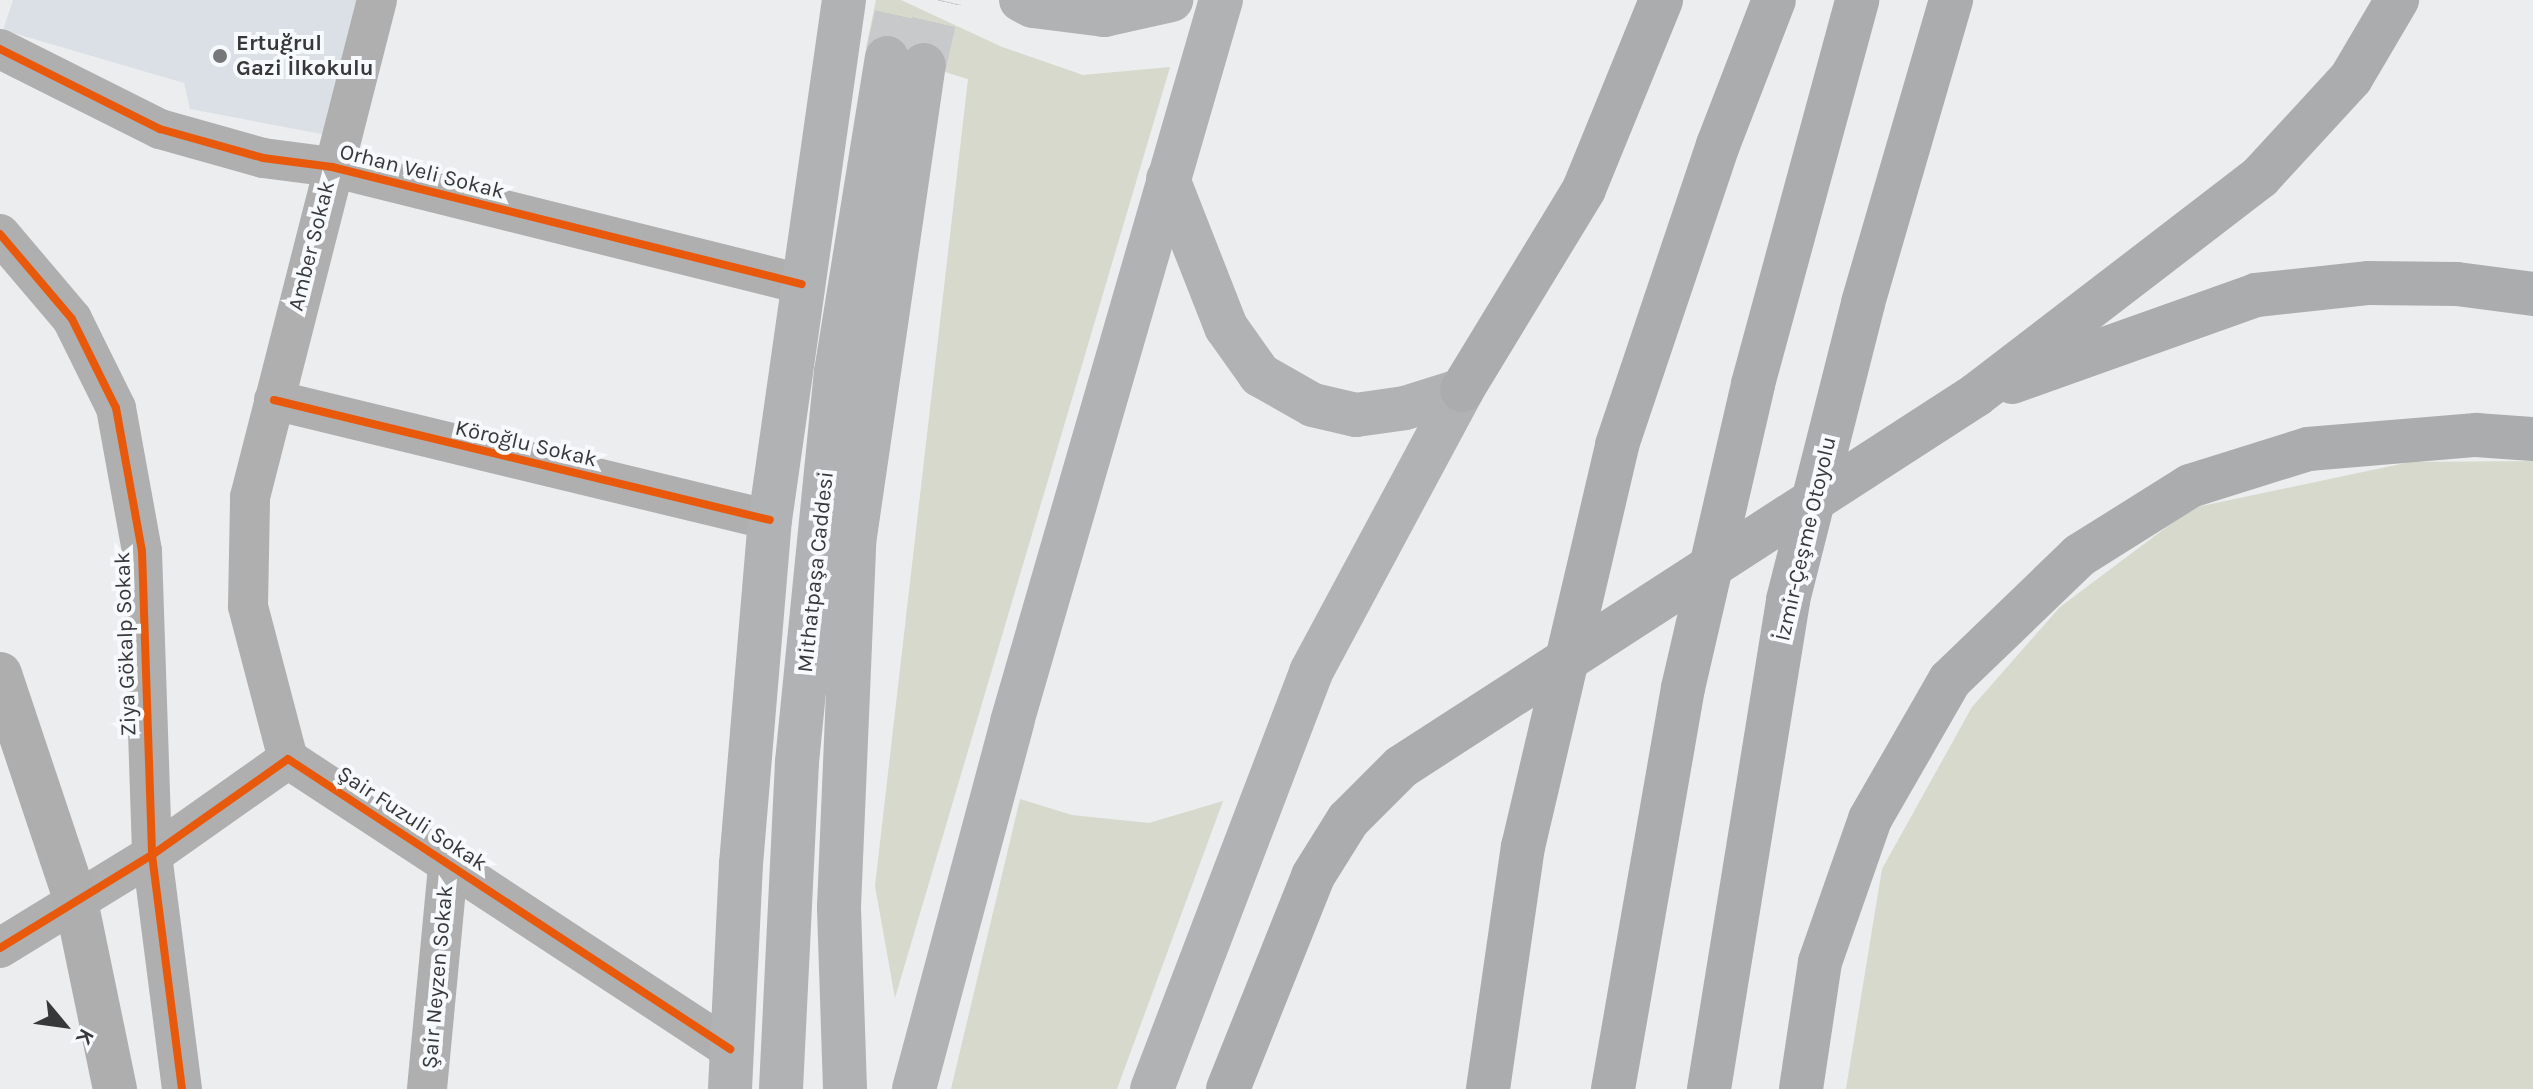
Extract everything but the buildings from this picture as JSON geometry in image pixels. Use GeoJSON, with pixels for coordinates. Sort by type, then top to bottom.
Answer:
{"type":"FeatureCollection","features":[{"type":"Feature","properties":{"kind":"highway"},"geometry":{"type":"LineString","coordinates":[[1462,390],[1584,189],[1661,0]]}},
{"type":"Feature","properties":{"kind":"highway"},"geometry":{"type":"LineString","coordinates":[[1488,1089],[1523,847],[1617,445],[1718,145],[1774,0]]}},
{"type":"Feature","properties":{"kind":"highway"},"geometry":{"type":"LineString","coordinates":[[1613,1089],[1687,673],[1753,384],[1857,0]]}},
{"type":"Feature","properties":{"kind":"highway","name":"İzmir-Çeşme Otoyolu"},"geometry":{"type":"LineString","coordinates":[[1709,1089],[1788,600],[1863,303],[1951,0]]}},
{"type":"Feature","properties":{"kind":"highway"},"geometry":{"type":"LineString","coordinates":[[1228,1089],[1313,876],[1348,820],[1401,767],[1976,395],[2260,177],[2351,78],[2397,0]]}},
{"type":"Feature","properties":{"kind":"highway"},"geometry":{"type":"LineString","coordinates":[[1976,395],[2256,295],[2369,283],[2457,284],[2533,294]]}},
{"type":"Feature","properties":{"kind":"highway"},"geometry":{"type":"LineString","coordinates":[[1801,1089],[1820,962],[1870,819],[1950,680],[2080,555],[2190,486],[2308,449],[2476,435],[2533,439]]}},
{"type":"Feature","properties":{"kind":"main road"},"geometry":{"type":"LineString","coordinates":[[730,1069],[741,864],[770,520],[844,0]]}},
{"type":"Feature","properties":{"kind":"main road"},"geometry":{"type":"LineString","coordinates":[[1021,0],[1033,6],[1104,15],[1171,0]]}},
{"type":"Feature","properties":{"kind":"main road"},"geometry":{"type":"LineString","coordinates":[[914,1089],[1012,722],[1221,0]]}},
{"type":"Feature","properties":{"kind":"main road","name":"Mithatpaşa Caddesi"},"geometry":{"type":"LineString","coordinates":[[781,1089],[797,762],[836,372],[906,61],[854,543],[839,907],[845,1089]]}},
{"type":"Feature","properties":{"kind":"main road"},"geometry":{"type":"LineString","coordinates":[[1168,179],[1226,327],[1260,375],[1313,405],[1356,415],[1405,408],[1462,390]]}},
{"type":"Feature","properties":{"kind":"main road"},"geometry":{"type":"LineString","coordinates":[[1152,1089],[1311,672],[1462,390]]}},
{"type":"Feature","properties":{"kind":"main road"},"geometry":{"type":"LineString","coordinates":[[0,674],[76,901],[115,1089]]}},
{"type":"Feature","properties":{"kind":"street","name":"Amber Sokak"},"geometry":{"type":"LineString","coordinates":[[288,759],[248,606],[250,497],[377,0]]}},
{"type":"Feature","properties":{"kind":"street","name":"Orhan Veli Sokak"},"geometry":{"type":"LineString","coordinates":[[0,49],[160,129],[263,158],[332,167],[802,284]]}},
{"type":"Feature","properties":{"kind":"street","name":"Ziya Gökalp Sokak"},"geometry":{"type":"LineString","coordinates":[[0,234],[72,319],[116,408],[142,551],[152,855],[182,1089]]}},
{"type":"Feature","properties":{"kind":"street","name":"Köroğlu Sokak"},"geometry":{"type":"LineString","coordinates":[[274,400],[770,520]]}},
{"type":"Feature","properties":{"kind":"street"},"geometry":{"type":"LineString","coordinates":[[0,948],[152,855],[288,759]]}},
{"type":"Feature","properties":{"kind":"street","name":"Şair Fuzuli Sokak"},"geometry":{"type":"LineString","coordinates":[[288,759],[448,865],[730,1069]]}},
{"type":"Feature","properties":{"kind":"street","name":"Şair Neyzen Sokak"},"geometry":{"type":"LineString","coordinates":[[427,1089],[448,865]]}},
{"type":"Feature","properties":{"kind":"shaded area","name":"Ertuğrul Gazi İlkokulu"},"geometry":{"type":"Polygon","coordinates":[[[13,0],[360,0],[327,135],[190,109],[184,83],[3,30],[13,0]]]}},
{"type":"Feature","properties":{"kind":"shaded area"},"geometry":{"type":"Polygon","coordinates":[[[876,0],[901,0],[1002,47],[1083,75],[1170,67],[895,998],[875,886],[968,79],[866,48],[876,0]]]}},
{"type":"Feature","properties":{"kind":"shaded area"},"geometry":{"type":"Polygon","coordinates":[[[2533,461],[2533,1089],[1846,1089],[1882,869],[1972,707],[2060,607],[2192,508],[2410,462],[2533,461]]]}},
{"type":"Feature","properties":{"kind":"shaded area"},"geometry":{"type":"Polygon","coordinates":[[[1020,799],[1072,815],[1149,823],[1223,801],[1117,1089],[951,1089],[1020,799]]]}},
{"type":"Feature","properties":{"kind":"tunnel"},"geometry":{"type":"LineString","coordinates":[[887,58],[900,0]]}},
{"type":"Feature","properties":{"kind":"tunnel"},"geometry":{"type":"LineString","coordinates":[[924,65],[939,0]]}},
{"type":"Feature","properties":{"kind":"cycle path"},"geometry":{"type":"LineString","coordinates":[[0,49],[160,129],[263,158],[332,167],[802,284]]}},
{"type":"Feature","properties":{"kind":"cycle path"},"geometry":{"type":"LineString","coordinates":[[0,234],[72,319],[116,408],[142,551],[152,855],[182,1089]]}},
{"type":"Feature","properties":{"kind":"cycle path"},"geometry":{"type":"LineString","coordinates":[[274,400],[770,520]]}},
{"type":"Feature","properties":{"kind":"cycle path"},"geometry":{"type":"LineString","coordinates":[[0,948],[152,855],[288,759],[730,1049]]}},
{"type":"Feature","properties":{"kind":"place","name":"Ertuğrul Gazi İlkokulu"},"geometry":{"type":"Point","coordinates":[220,56]}}]}
